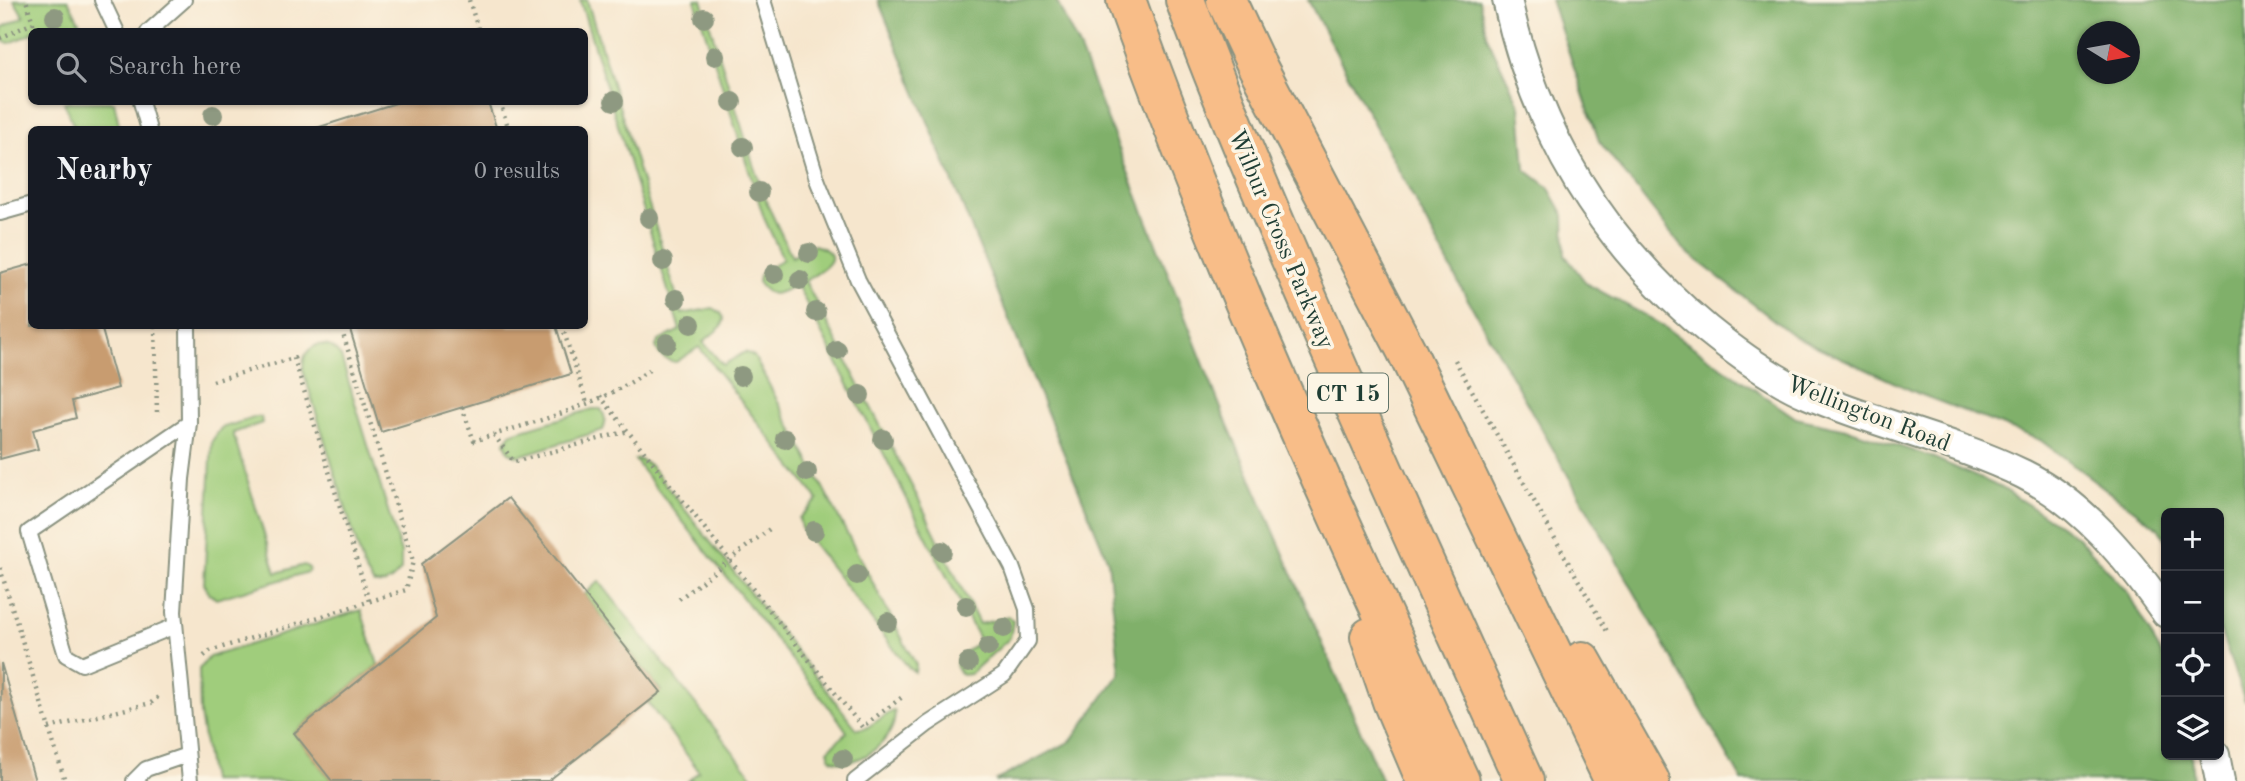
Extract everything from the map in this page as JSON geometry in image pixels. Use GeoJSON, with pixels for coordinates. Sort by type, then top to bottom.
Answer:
{"type":"FeatureCollection","features":[{"type":"Feature","properties":{"kind":"highway","name":"CT 15"},"geometry":{"type":"LineString","coordinates":[[1126,0],[1200,195],[1299,426],[1460,781]]}},
{"type":"Feature","properties":{"kind":"highway","name":"Wilbur Cross Parkway"},"geometry":{"type":"LineString","coordinates":[[1185,0],[1214,79],[1267,207],[1414,541],[1524,781]]}},
{"type":"Feature","properties":{"kind":"highway"},"geometry":{"type":"LineString","coordinates":[[1226,0],[1310,170],[1406,350],[1650,781]]}},
{"type":"Feature","properties":{"kind":"highway"},"geometry":{"type":"LineString","coordinates":[[1406,350],[1614,781]]}},
{"type":"Feature","properties":{"kind":"highway"},"geometry":{"type":"LineString","coordinates":[[1299,426],[1392,701],[1426,781]]}},
{"type":"Feature","properties":{"kind":"street","name":"Wellington Road"},"geometry":{"type":"LineString","coordinates":[[1507,0],[1530,82],[1549,128],[1598,212],[1628,254],[1658,286],[1727,346],[1808,394],[2025,475],[2061,498],[2124,555],[2161,606]]}},
{"type":"Feature","properties":{"kind":"street"},"geometry":{"type":"LineString","coordinates":[[2216,760],[2220,781]]}},
{"type":"Feature","properties":{"kind":"lane"},"geometry":{"type":"LineString","coordinates":[[102,0],[115,28]]}},
{"type":"Feature","properties":{"kind":"lane"},"geometry":{"type":"LineString","coordinates":[[152,28],[184,0]]}},
{"type":"Feature","properties":{"kind":"lane"},"geometry":{"type":"LineString","coordinates":[[763,0],[818,182],[859,280],[1012,567],[1027,609],[1028,641],[1004,675],[928,724],[855,781]]}},
{"type":"Feature","properties":{"kind":"lane"},"geometry":{"type":"LineString","coordinates":[[142,105],[148,126]]}},
{"type":"Feature","properties":{"kind":"lane"},"geometry":{"type":"LineString","coordinates":[[0,213],[28,205]]}},
{"type":"Feature","properties":{"kind":"lane"},"geometry":{"type":"LineString","coordinates":[[188,329],[189,424],[182,479],[174,612],[190,781]]}},
{"type":"Feature","properties":{"kind":"lane"},"geometry":{"type":"LineString","coordinates":[[175,626],[82,664],[66,654],[29,532],[189,424]]}},
{"type":"Feature","properties":{"kind":"lane"},"geometry":{"type":"LineString","coordinates":[[134,781],[146,769],[187,755]]}},
{"type":"Feature","properties":{"kind":"path"},"geometry":{"type":"LineString","coordinates":[[0,38],[33,23],[26,0]]}},
{"type":"Feature","properties":{"kind":"path"},"geometry":{"type":"LineString","coordinates":[[469,0],[478,28]]}},
{"type":"Feature","properties":{"kind":"path"},"geometry":{"type":"LineString","coordinates":[[501,105],[508,126]]}},
{"type":"Feature","properties":{"kind":"path"},"geometry":{"type":"LineString","coordinates":[[155,329],[157,413]]}},
{"type":"Feature","properties":{"kind":"path"},"geometry":{"type":"LineString","coordinates":[[563,329],[587,403]]}},
{"type":"Feature","properties":{"kind":"path"},"geometry":{"type":"LineString","coordinates":[[49,729],[151,703],[210,651],[407,590],[413,561],[343,334]]}},
{"type":"Feature","properties":{"kind":"path"},"geometry":{"type":"LineString","coordinates":[[294,358],[369,601]]}},
{"type":"Feature","properties":{"kind":"path"},"geometry":{"type":"LineString","coordinates":[[1455,359],[1609,636]]}},
{"type":"Feature","properties":{"kind":"path"},"geometry":{"type":"LineString","coordinates":[[462,407],[474,441],[587,403],[629,384],[649,370]]}},
{"type":"Feature","properties":{"kind":"path"},"geometry":{"type":"LineString","coordinates":[[600,397],[862,727],[905,695]]}},
{"type":"Feature","properties":{"kind":"path"},"geometry":{"type":"LineString","coordinates":[[494,435],[514,462],[628,431]]}},
{"type":"Feature","properties":{"kind":"path"},"geometry":{"type":"LineString","coordinates":[[679,599],[772,527]]}},
{"type":"Feature","properties":{"kind":"path"},"geometry":{"type":"LineString","coordinates":[[0,568],[65,781]]}},
{"type":"Feature","properties":{"kind":"green space"},"geometry":{"type":"Polygon","coordinates":[[[14,0],[68,0],[82,28],[28,28],[28,35],[10,43],[4,42],[0,37],[3,27],[24,17],[14,0]]]}},
{"type":"Feature","properties":{"kind":"green space"},"geometry":{"type":"Polygon","coordinates":[[[580,0],[587,0],[682,314],[713,308],[721,313],[724,319],[722,326],[703,342],[723,365],[745,352],[754,356],[916,665],[915,672],[908,667],[801,528],[799,518],[818,500],[699,347],[676,362],[663,357],[657,349],[659,341],[680,330],[580,0]]]}},
{"type":"Feature","properties":{"kind":"green space"},"geometry":{"type":"Polygon","coordinates":[[[695,0],[702,0],[769,208],[792,257],[814,245],[830,254],[829,264],[805,281],[919,500],[979,624],[1009,617],[1013,621],[1010,638],[970,674],[960,673],[957,658],[980,641],[797,285],[771,294],[758,282],[759,275],[783,259],[764,218],[695,0]]]}},
{"type":"Feature","properties":{"kind":"green space"},"geometry":{"type":"Polygon","coordinates":[[[878,0],[1056,0],[1080,50],[1224,416],[1382,781],[995,781],[1071,741],[1120,673],[1108,561],[878,0]]]}},
{"type":"Feature","properties":{"kind":"green space"},"geometry":{"type":"Polygon","coordinates":[[[1308,0],[1479,0],[1487,37],[1520,106],[1525,169],[1548,187],[1564,215],[1565,255],[1587,284],[1654,320],[1796,418],[1851,430],[1934,458],[2002,488],[2078,537],[2128,593],[2161,653],[2161,760],[2191,760],[2193,781],[1742,781],[1463,291],[1308,0]]]}},
{"type":"Feature","properties":{"kind":"green space"},"geometry":{"type":"Polygon","coordinates":[[[1551,0],[2245,0],[2245,702],[2224,641],[2224,508],[2161,508],[2161,533],[2040,440],[1917,393],[1794,336],[1684,250],[1599,141],[1551,0]]]}},
{"type":"Feature","properties":{"kind":"green space"},"geometry":{"type":"Polygon","coordinates":[[[65,105],[115,105],[119,126],[74,126],[65,105]]]}},
{"type":"Feature","properties":{"kind":"green space"},"geometry":{"type":"Polygon","coordinates":[[[317,345],[331,347],[341,357],[401,553],[401,570],[385,583],[373,583],[364,568],[303,370],[306,355],[317,345]]]}},
{"type":"Feature","properties":{"kind":"green space"},"geometry":{"type":"Polygon","coordinates":[[[601,409],[605,422],[603,430],[522,455],[516,456],[508,451],[505,442],[512,433],[601,409]]]}},
{"type":"Feature","properties":{"kind":"green space"},"geometry":{"type":"Polygon","coordinates":[[[261,417],[262,423],[233,433],[276,573],[304,565],[309,568],[308,572],[216,599],[204,584],[212,441],[221,428],[261,417]]]}},
{"type":"Feature","properties":{"kind":"green space"},"geometry":{"type":"Polygon","coordinates":[[[635,460],[650,465],[857,729],[866,728],[894,710],[890,731],[874,750],[852,761],[831,759],[828,750],[847,732],[643,471],[635,460]]]}},
{"type":"Feature","properties":{"kind":"green space"},"geometry":{"type":"Polygon","coordinates":[[[599,581],[756,781],[688,781],[699,771],[648,703],[661,691],[584,595],[599,581]]]}},
{"type":"Feature","properties":{"kind":"green space"},"geometry":{"type":"Polygon","coordinates":[[[361,610],[378,665],[294,733],[332,781],[211,781],[200,714],[199,669],[209,657],[361,610]]]}},
{"type":"Feature","properties":{"kind":"building"},"geometry":{"type":"Polygon","coordinates":[[[389,105],[489,105],[496,126],[323,126],[389,105]]]}},
{"type":"Feature","properties":{"kind":"building"},"geometry":{"type":"Polygon","coordinates":[[[28,265],[28,329],[102,329],[118,388],[72,401],[76,418],[33,430],[38,449],[0,459],[0,273],[28,265]]]}},
{"type":"Feature","properties":{"kind":"building"},"geometry":{"type":"Polygon","coordinates":[[[350,329],[557,329],[571,374],[381,432],[350,329]]]}},
{"type":"Feature","properties":{"kind":"building"},"geometry":{"type":"Polygon","coordinates":[[[508,498],[661,692],[548,781],[332,781],[294,733],[436,618],[421,564],[508,498]]]}},
{"type":"Feature","properties":{"kind":"building"},"geometry":{"type":"Polygon","coordinates":[[[1,663],[35,781],[0,781],[1,663]]]}}]}
